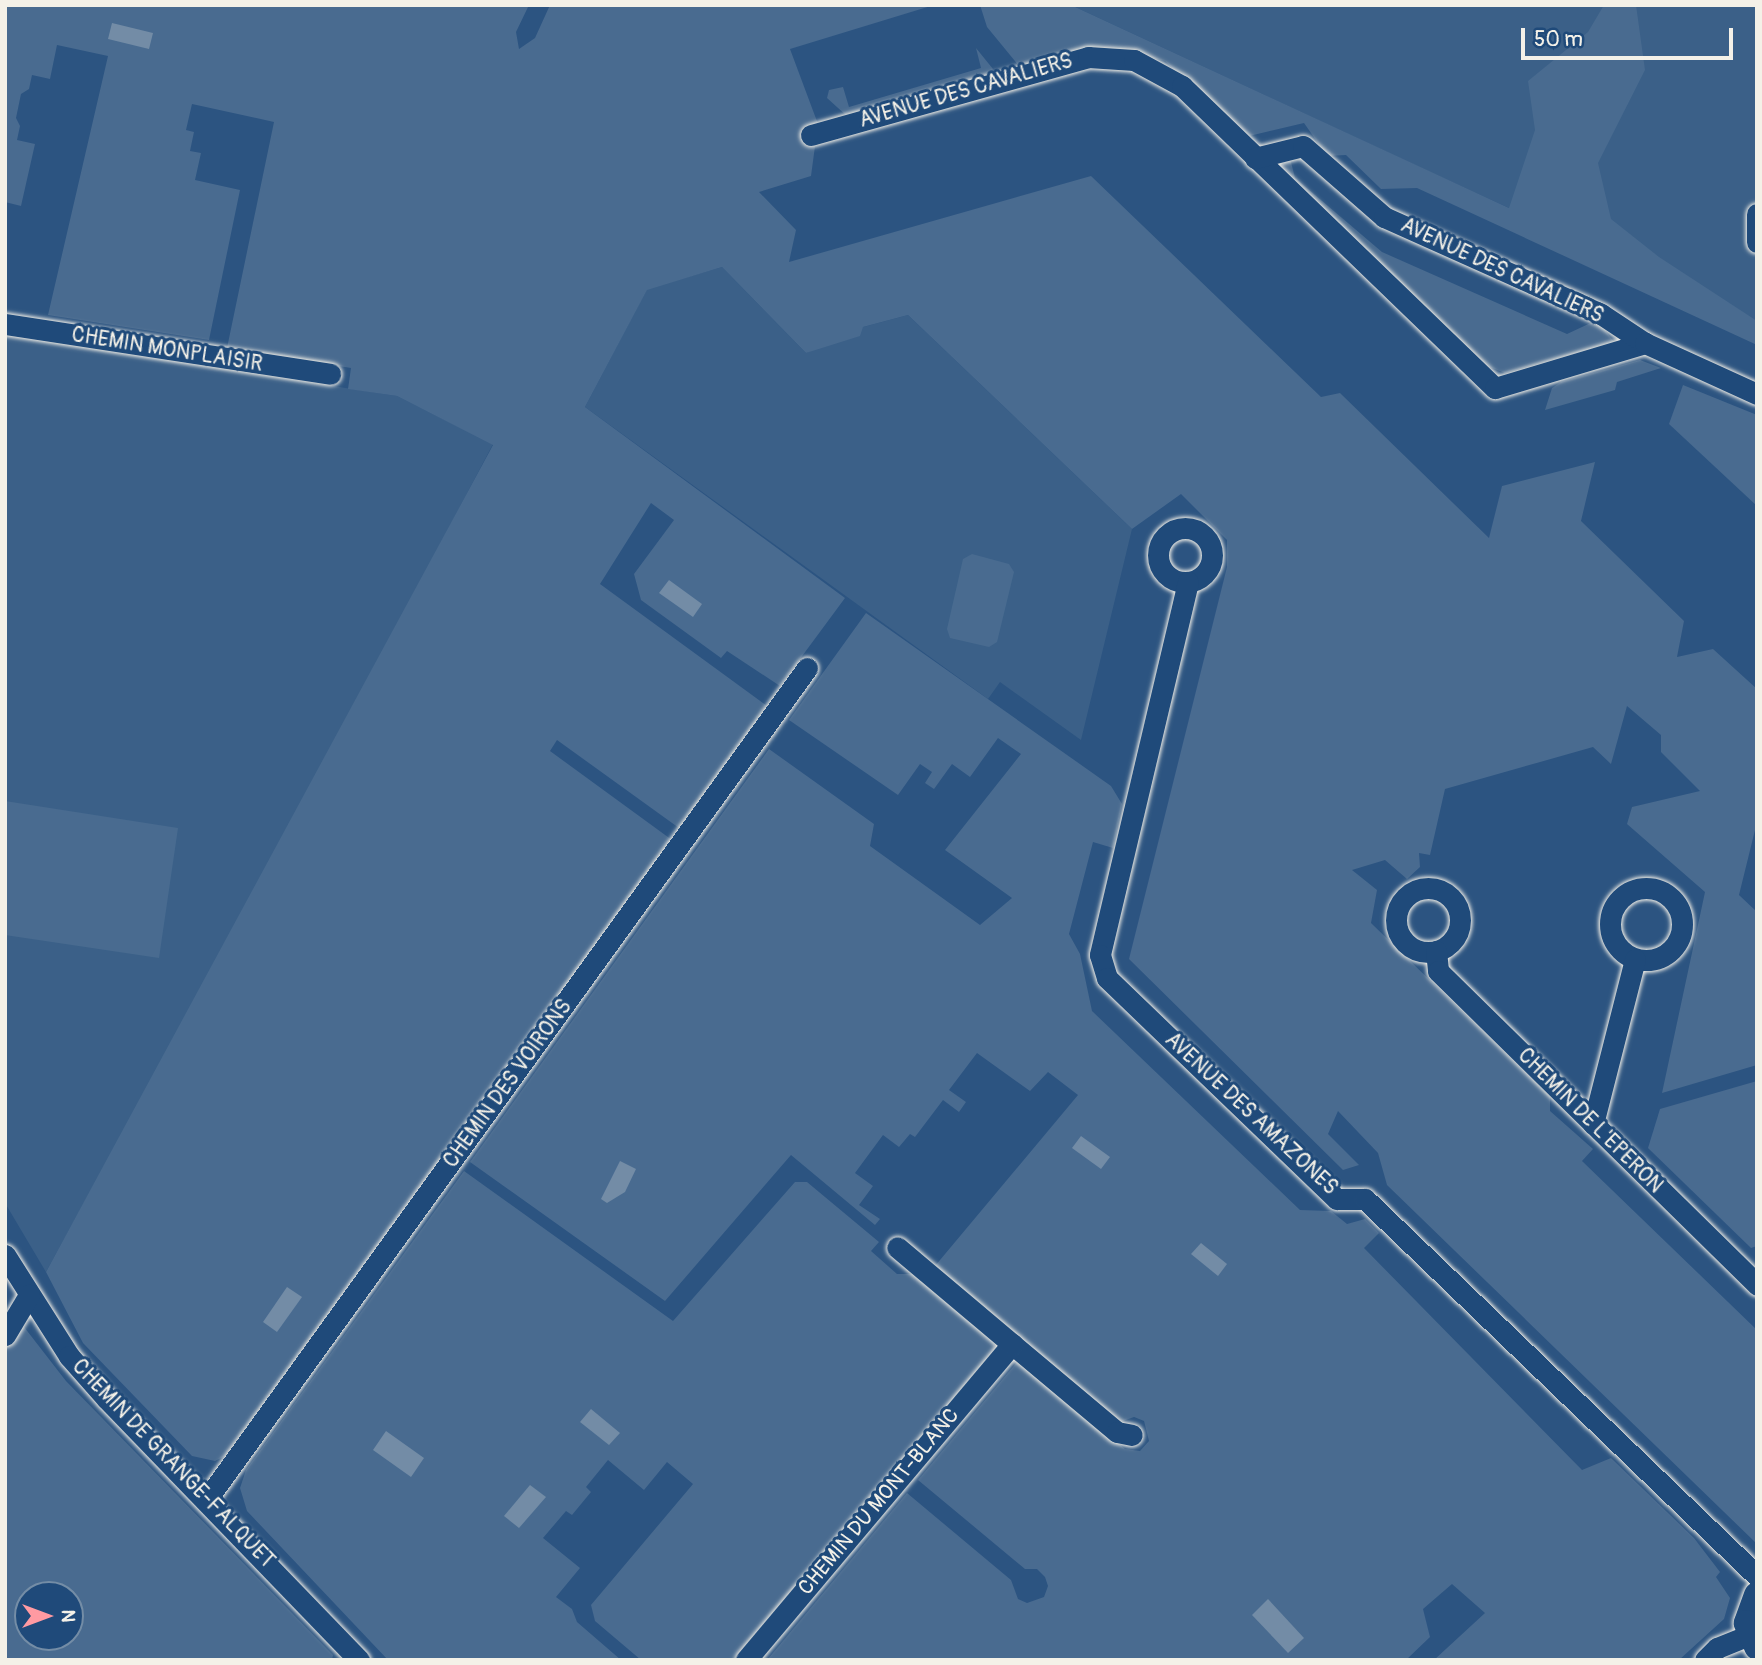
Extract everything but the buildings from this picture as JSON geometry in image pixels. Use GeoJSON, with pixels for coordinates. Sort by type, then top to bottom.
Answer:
{"type":"FeatureCollection","features":[{"type":"Feature","properties":{"kind":"street","name":"AVENUE DES CAVALIERS"},"geometry":{"type":"LineString","coordinates":[[811,135],[1088,57],[1134,60],[1182,86],[1495,388],[1645,343]]}},
{"type":"Feature","properties":{"kind":"street","name":"AVENUE DES CAVALIERS"},"geometry":{"type":"LineString","coordinates":[[1255,158],[1303,146],[1384,217],[1601,314],[1645,343],[1757,394]]}},
{"type":"Feature","properties":{"kind":"street"},"geometry":{"type":"LineString","coordinates":[[1757,214],[1757,242]]}},
{"type":"Feature","properties":{"kind":"street","name":"CHEMIN MONPLAISIR"},"geometry":{"type":"LineString","coordinates":[[5,324],[330,374]]}},
{"type":"Feature","properties":{"kind":"street","name":"AVENUE DES AMAZONES"},"geometry":{"type":"LineString","coordinates":[[1188,582],[1100,955],[1107,978],[1337,1199],[1365,1199],[1757,1576]]}},
{"type":"Feature","properties":{"kind":"street","name":"CHEMIN DES VOIRONS"},"geometry":{"type":"LineString","coordinates":[[207,1499],[807,668]]}},
{"type":"Feature","properties":{"kind":"street","name":"CHEMIN DE L'EPERON"},"geometry":{"type":"LineString","coordinates":[[1436,951],[1438,971],[1757,1285]]}},
{"type":"Feature","properties":{"kind":"street"},"geometry":{"type":"LineString","coordinates":[[1594,1124],[1635,959]]}},
{"type":"Feature","properties":{"kind":"street"},"geometry":{"type":"LineString","coordinates":[[897,1247],[1117,1432],[1132,1435]]}},
{"type":"Feature","properties":{"kind":"street","name":"CHEMIN DE GRANGE-FALQUET"},"geometry":{"type":"LineString","coordinates":[[5,1255],[69,1356],[359,1660]]}},
{"type":"Feature","properties":{"kind":"street"},"geometry":{"type":"LineString","coordinates":[[5,1335],[29,1295]]}},
{"type":"Feature","properties":{"kind":"street","name":"CHEMIN DU MONT-BLANC"},"geometry":{"type":"LineString","coordinates":[[746,1660],[1012,1345]]}},
{"type":"Feature","properties":{"kind":"street"},"geometry":{"type":"LineString","coordinates":[[1705,1660],[1717,1648],[1753,1641],[1748,1612],[1757,1595]]}},
{"type":"Feature","properties":{"kind":"shaded area"},"geometry":{"type":"Polygon","coordinates":[[[5,5],[529,5],[516,32],[519,49],[535,38],[550,5],[934,5],[790,49],[818,124],[811,176],[759,192],[796,230],[789,262],[1091,176],[1321,397],[1340,393],[1489,538],[1502,486],[1595,462],[1581,521],[1684,621],[1677,657],[1713,649],[1757,689],[1757,822],[1739,895],[1757,912],[1757,1065],[1662,1093],[1705,892],[1627,824],[1632,807],[1700,791],[1661,752],[1661,735],[1627,706],[1611,764],[1593,747],[1445,789],[1430,855],[1419,853],[1420,867],[1407,879],[1385,860],[1352,870],[1377,890],[1371,923],[1550,1097],[1550,1111],[1593,1149],[1582,1161],[1757,1330],[1757,1544],[1387,1185],[1378,1153],[1338,1111],[1328,1134],[1359,1165],[1343,1170],[1129,959],[1227,567],[1227,540],[1181,494],[1132,529],[908,315],[863,327],[860,336],[806,353],[722,267],[647,290],[585,407],[845,598],[780,686],[727,651],[721,658],[641,600],[634,574],[674,520],[651,503],[600,584],[767,706],[679,828],[557,740],[550,751],[672,840],[225,1456],[215,1461],[192,1456],[83,1343],[46,1272],[493,445],[397,396],[348,389],[351,368],[227,348],[274,122],[192,104],[186,130],[194,132],[190,151],[201,153],[195,180],[240,190],[209,340],[48,315],[108,56],[57,45],[50,79],[32,75],[29,89],[21,94],[16,118],[20,126],[17,140],[35,144],[21,206],[5,202],[5,5]]]}},
{"type":"Feature","properties":{"kind":"shaded area"},"geometry":{"type":"Polygon","coordinates":[[[980,5],[1071,5],[1509,208],[1535,130],[1528,81],[1588,32],[1604,5],[1636,5],[1645,70],[1598,163],[1611,219],[1659,257],[1757,321],[1757,345],[1417,188],[1381,189],[1346,155],[1327,156],[1304,123],[1245,137],[1165,61],[1124,50],[1019,66],[987,27],[980,5]]]}},
{"type":"Feature","properties":{"kind":"shaded area"},"geometry":{"type":"Polygon","coordinates":[[[1071,5],[1757,5],[1757,321],[1428,171],[1071,5]]]}},
{"type":"Feature","properties":{"kind":"shaded area"},"geometry":{"type":"Polygon","coordinates":[[[112,23],[153,33],[149,49],[108,39],[112,23]]]}},
{"type":"Feature","properties":{"kind":"shaded area"},"geometry":{"type":"Polygon","coordinates":[[[976,48],[993,69],[989,76],[848,117],[827,98],[829,90],[843,87],[849,107],[981,68],[976,48]]]}},
{"type":"Feature","properties":{"kind":"shaded area"},"geometry":{"type":"Polygon","coordinates":[[[1290,158],[1295,178],[1382,252],[1567,334],[1597,320],[1614,342],[1505,373],[1479,363],[1288,179],[1281,166],[1290,158]]]}},
{"type":"Feature","properties":{"kind":"shaded area"},"geometry":{"type":"Polygon","coordinates":[[[722,267],[806,353],[863,327],[908,315],[1132,529],[1081,740],[1000,682],[988,699],[585,407],[647,289],[722,267]]]}},
{"type":"Feature","properties":{"kind":"shaded area"},"geometry":{"type":"Polygon","coordinates":[[[5,335],[397,396],[493,444],[305,801],[46,1272],[5,1203],[5,335]]]}},
{"type":"Feature","properties":{"kind":"shaded area"},"geometry":{"type":"Polygon","coordinates":[[[1640,360],[1661,368],[1617,382],[1615,390],[1545,410],[1552,388],[1561,382],[1640,360]]]}},
{"type":"Feature","properties":{"kind":"shaded area"},"geometry":{"type":"Polygon","coordinates":[[[1683,385],[1757,415],[1757,506],[1669,424],[1683,385]]]}},
{"type":"Feature","properties":{"kind":"shaded area"},"geometry":{"type":"Polygon","coordinates":[[[972,554],[1009,564],[1014,572],[997,642],[989,647],[950,638],[947,629],[963,559],[972,554]]]}},
{"type":"Feature","properties":{"kind":"shaded area"},"geometry":{"type":"Polygon","coordinates":[[[669,580],[702,604],[693,617],[659,593],[669,580]]]}},
{"type":"Feature","properties":{"kind":"shaded area"},"geometry":{"type":"Polygon","coordinates":[[[866,613],[1111,786],[1122,804],[1113,848],[1093,842],[1069,934],[1080,954],[1092,1011],[1300,1210],[1331,1211],[1347,1224],[1365,1219],[1379,1233],[1364,1248],[1582,1470],[1611,1458],[1694,1538],[1720,1572],[1716,1577],[1730,1598],[1724,1619],[1679,1660],[1434,1660],[1485,1613],[1452,1584],[1423,1609],[1430,1637],[1406,1660],[767,1660],[907,1493],[1011,1580],[1018,1599],[1027,1603],[1044,1597],[1048,1586],[1045,1577],[1037,1569],[1025,1569],[918,1480],[1018,1361],[1125,1449],[1140,1451],[1149,1441],[1144,1421],[1134,1417],[1120,1422],[935,1266],[1078,1095],[1048,1072],[1030,1091],[977,1053],[949,1090],[966,1102],[959,1112],[943,1100],[915,1137],[910,1134],[899,1147],[883,1135],[855,1173],[873,1186],[859,1205],[880,1219],[875,1225],[791,1155],[665,1301],[470,1162],[769,749],[874,824],[870,846],[980,925],[1012,898],[945,850],[1021,754],[998,738],[970,777],[952,764],[934,789],[925,783],[932,772],[920,764],[898,795],[789,720],[866,613]]]}},
{"type":"Feature","properties":{"kind":"shaded area"},"geometry":{"type":"Polygon","coordinates":[[[5,801],[178,828],[159,958],[5,935],[5,801]]]}},
{"type":"Feature","properties":{"kind":"shaded area"},"geometry":{"type":"Polygon","coordinates":[[[1757,1081],[1757,1246],[1751,1248],[1648,1148],[1660,1109],[1757,1081]]]}},
{"type":"Feature","properties":{"kind":"shaded area"},"geometry":{"type":"Polygon","coordinates":[[[1081,1136],[1110,1157],[1101,1169],[1072,1148],[1081,1136]]]}},
{"type":"Feature","properties":{"kind":"shaded area"},"geometry":{"type":"Polygon","coordinates":[[[620,1161],[636,1169],[625,1192],[607,1203],[601,1199],[620,1161]]]}},
{"type":"Feature","properties":{"kind":"shaded area"},"geometry":{"type":"Polygon","coordinates":[[[464,1171],[673,1321],[795,1182],[807,1182],[879,1242],[871,1251],[897,1274],[916,1274],[993,1339],[995,1349],[733,1660],[641,1660],[595,1621],[591,1605],[693,1484],[667,1462],[644,1490],[608,1460],[586,1487],[591,1492],[572,1515],[566,1511],[543,1538],[580,1568],[556,1597],[572,1609],[577,1622],[621,1660],[388,1660],[247,1511],[240,1488],[246,1470],[464,1171]]]}},
{"type":"Feature","properties":{"kind":"shaded area"},"geometry":{"type":"Polygon","coordinates":[[[1201,1243],[1227,1264],[1218,1276],[1191,1254],[1201,1243]]]}},
{"type":"Feature","properties":{"kind":"shaded area"},"geometry":{"type":"Polygon","coordinates":[[[287,1287],[302,1297],[277,1332],[263,1322],[287,1287]]]}},
{"type":"Feature","properties":{"kind":"shaded area"},"geometry":{"type":"Polygon","coordinates":[[[21,1323],[66,1381],[333,1655],[332,1660],[5,1660],[5,1350],[21,1323]]]}},
{"type":"Feature","properties":{"kind":"shaded area"},"geometry":{"type":"Polygon","coordinates":[[[591,1409],[620,1433],[609,1445],[580,1422],[591,1409]]]}},
{"type":"Feature","properties":{"kind":"shaded area"},"geometry":{"type":"Polygon","coordinates":[[[386,1431],[424,1458],[411,1477],[373,1450],[386,1431]]]}},
{"type":"Feature","properties":{"kind":"shaded area"},"geometry":{"type":"Polygon","coordinates":[[[530,1485],[546,1497],[519,1528],[504,1516],[530,1485]]]}},
{"type":"Feature","properties":{"kind":"shaded area"},"geometry":{"type":"Polygon","coordinates":[[[1268,1599],[1304,1638],[1288,1653],[1252,1615],[1268,1599]]]}}]}
